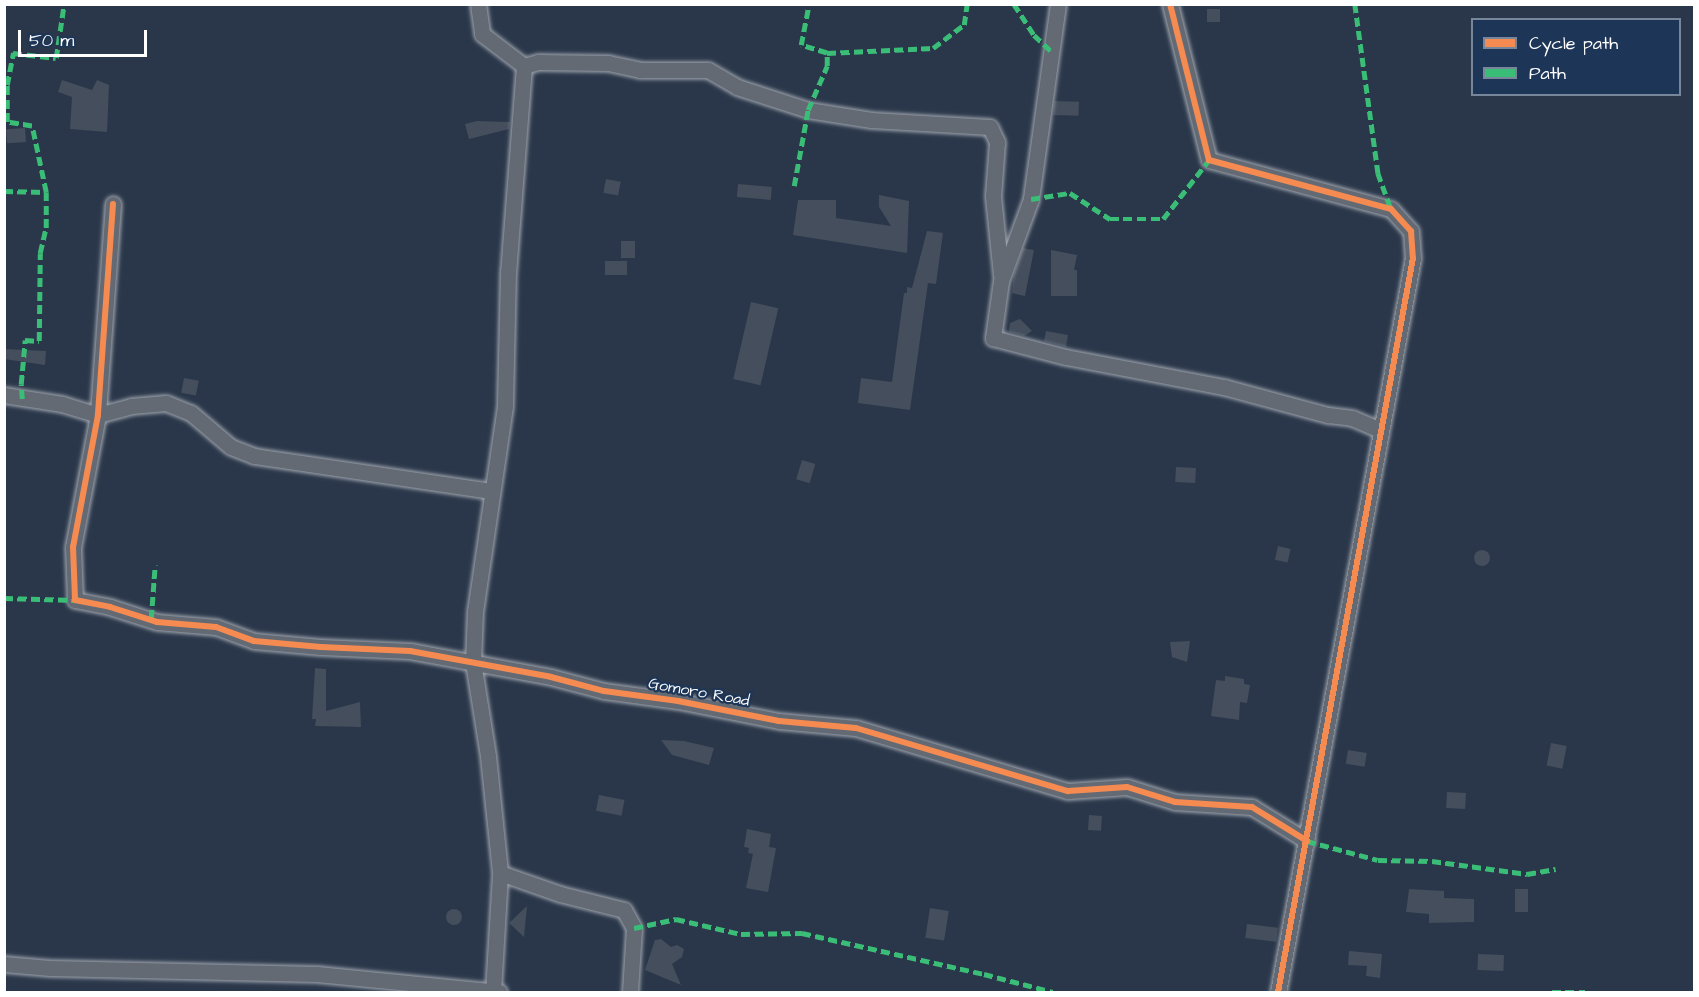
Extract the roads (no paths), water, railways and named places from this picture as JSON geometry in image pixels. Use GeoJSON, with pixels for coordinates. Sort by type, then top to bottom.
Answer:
{"type":"FeatureCollection","features":[{"type":"Feature","properties":{"kind":"street"},"geometry":{"type":"LineString","coordinates":[[478,4],[482,34],[524,66]]}},
{"type":"Feature","properties":{"kind":"street"},"geometry":{"type":"LineString","coordinates":[[1058,4],[1031,200],[1001,281],[993,338],[1066,357],[1224,387],[1328,415],[1352,418],[1380,430]]}},
{"type":"Feature","properties":{"kind":"street"},"geometry":{"type":"LineString","coordinates":[[1170,4],[1209,160],[1391,210],[1411,231],[1413,258],[1278,993]]}},
{"type":"Feature","properties":{"kind":"street"},"geometry":{"type":"LineString","coordinates":[[524,66],[538,62],[608,63],[640,70],[708,70],[737,87],[808,110],[871,120],[990,127],[997,141],[993,196],[1001,281]]}},
{"type":"Feature","properties":{"kind":"street"},"geometry":{"type":"LineString","coordinates":[[4,964],[50,968],[317,974],[496,992],[500,873],[488,756],[473,662],[475,611],[490,491],[505,406],[508,272],[524,66]]}},
{"type":"Feature","properties":{"kind":"street"},"geometry":{"type":"LineString","coordinates":[[98,415],[112,204]]}},
{"type":"Feature","properties":{"kind":"street"},"geometry":{"type":"LineString","coordinates":[[4,395],[62,404],[98,415],[131,406],[166,403],[190,413],[231,447],[254,456],[333,470],[490,491]]}},
{"type":"Feature","properties":{"kind":"street","name":"Gomoro Road"},"geometry":{"type":"LineString","coordinates":[[98,415],[72,547],[75,600],[110,607],[165,624],[216,627],[254,641],[410,651],[551,677],[604,691],[678,700],[779,721],[856,728],[1068,791],[1126,787],[1175,801],[1252,807],[1307,841]]}},
{"type":"Feature","properties":{"kind":"street"},"geometry":{"type":"LineString","coordinates":[[500,873],[560,894],[624,910],[634,928],[630,993]]}}]}
